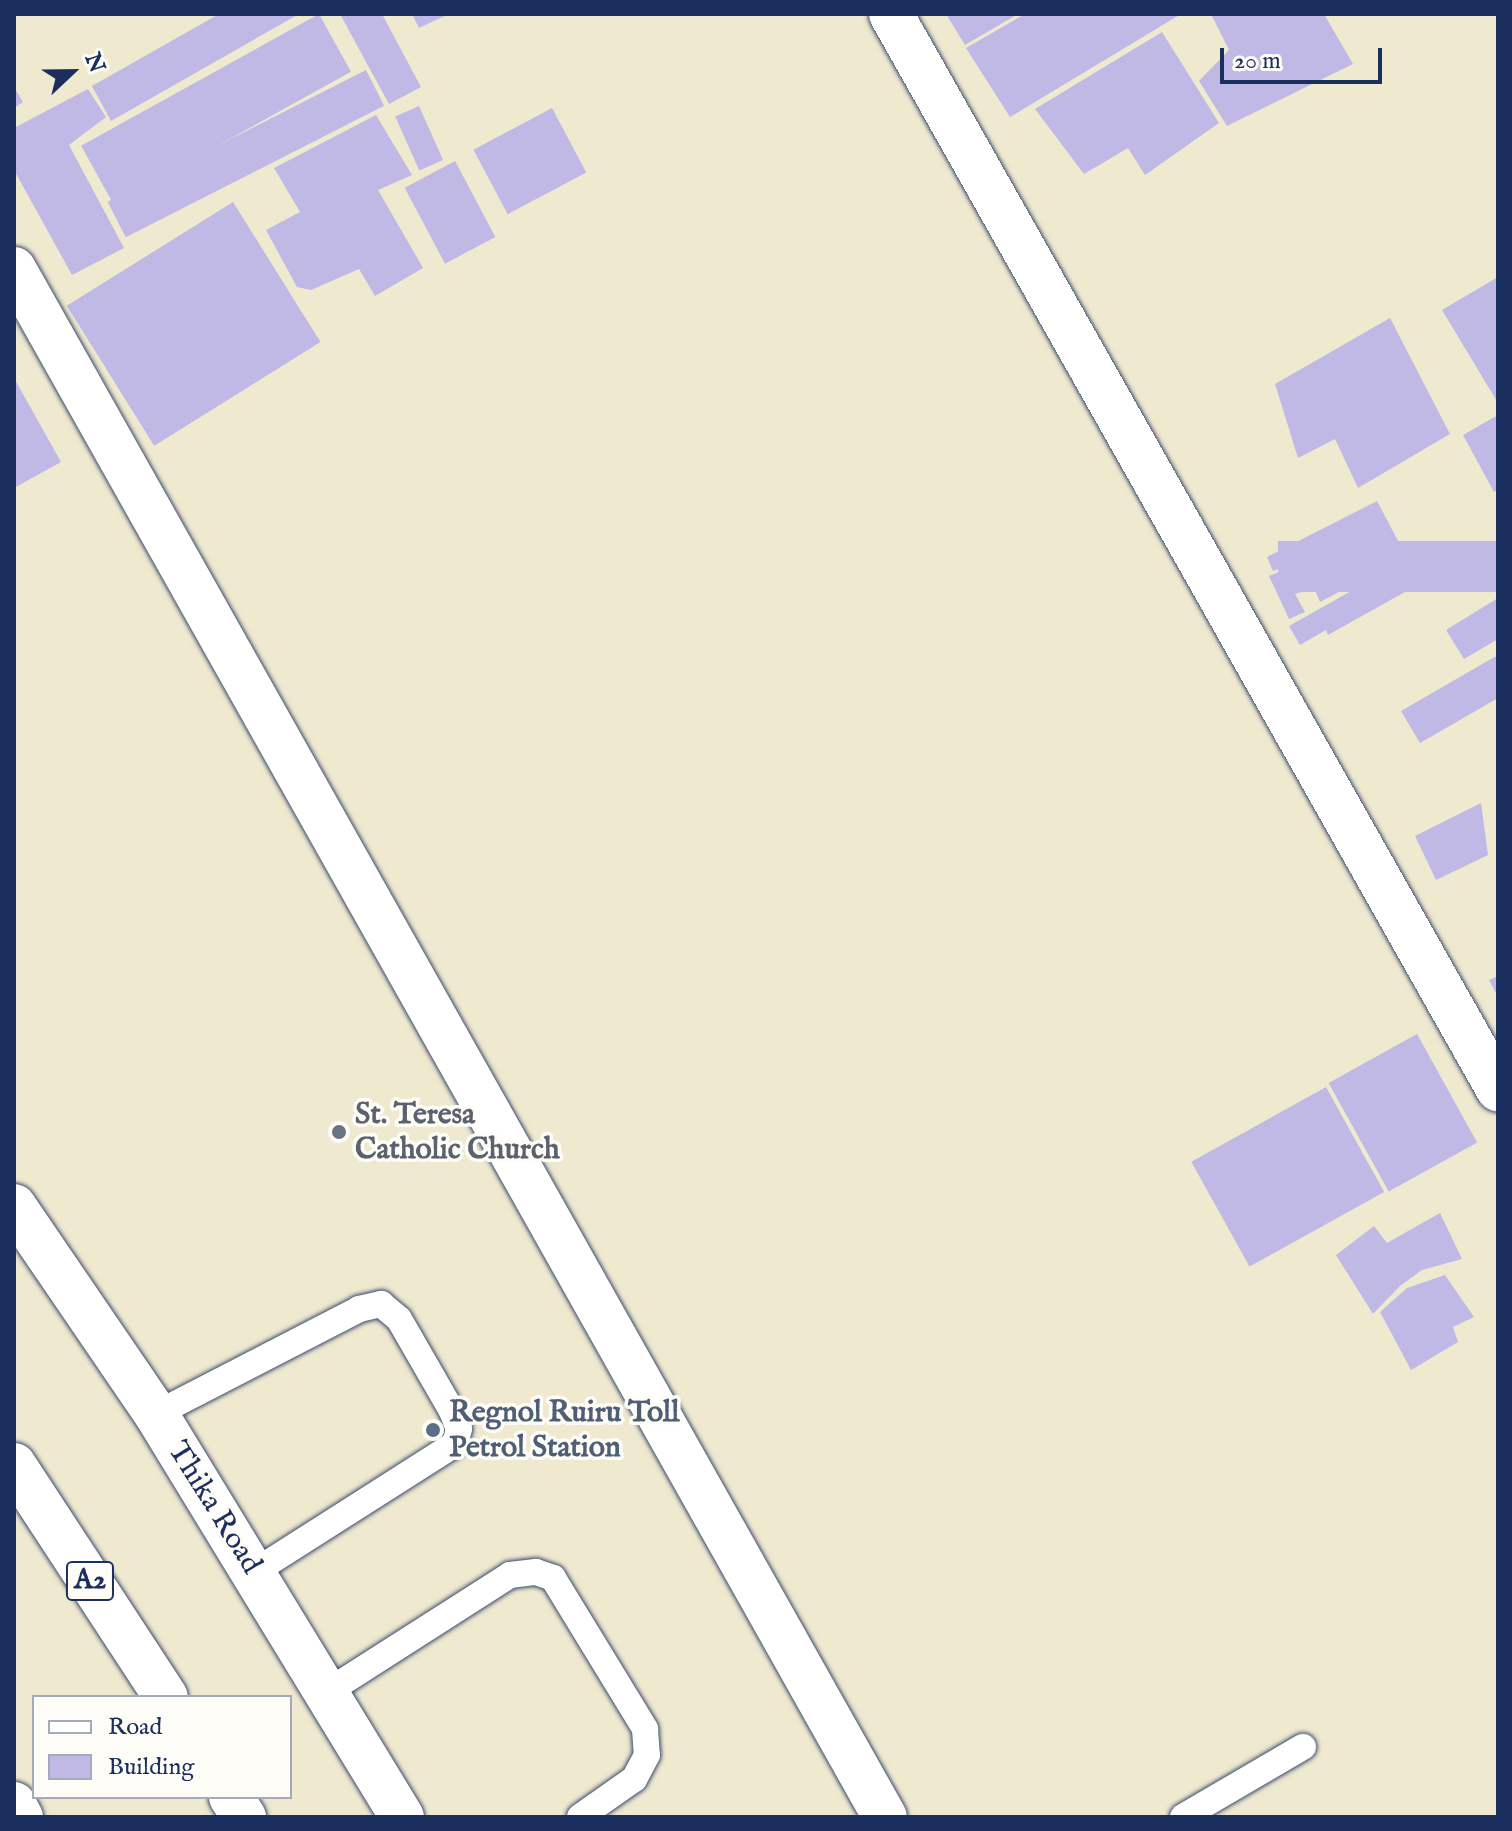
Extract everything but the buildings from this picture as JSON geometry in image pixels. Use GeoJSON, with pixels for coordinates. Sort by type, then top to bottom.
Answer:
{"type":"FeatureCollection","features":[{"type":"Feature","properties":{"kind":"main road"},"geometry":{"type":"LineString","coordinates":[[891,14],[1498,1089]]}},
{"type":"Feature","properties":{"kind":"main road"},"geometry":{"type":"LineString","coordinates":[[14,269],[885,1817]]}},
{"type":"Feature","properties":{"kind":"main road","name":"Thika Road"},"geometry":{"type":"LineString","coordinates":[[14,1206],[156,1414],[402,1817]]}},
{"type":"Feature","properties":{"kind":"main road","name":"A2"},"geometry":{"type":"LineString","coordinates":[[14,1465],[165,1695]]}},
{"type":"Feature","properties":{"kind":"main road"},"geometry":{"type":"LineString","coordinates":[[232,1799],[244,1817]]}},
{"type":"Feature","properties":{"kind":"main road"},"geometry":{"type":"LineString","coordinates":[[14,1804],[21,1817]]}},
{"type":"Feature","properties":{"kind":"lane"},"geometry":{"type":"LineString","coordinates":[[156,1414],[359,1309],[381,1304],[399,1319],[452,1411],[459,1429],[455,1444],[254,1572]]}},
{"type":"Feature","properties":{"kind":"lane"},"geometry":{"type":"LineString","coordinates":[[327,1692],[510,1575],[536,1572],[553,1578],[645,1729],[647,1755],[634,1779],[580,1817]]}},
{"type":"Feature","properties":{"kind":"lane"},"geometry":{"type":"LineString","coordinates":[[1183,1817],[1303,1747]]}},
{"type":"Feature","properties":{"kind":"place","name":"St. Teresa Catholic Church"},"geometry":{"type":"Point","coordinates":[339,1132]}},
{"type":"Feature","properties":{"kind":"place","name":"Regnol Ruiru Toll Petrol Station"},"geometry":{"type":"Point","coordinates":[433,1430]}}]}
